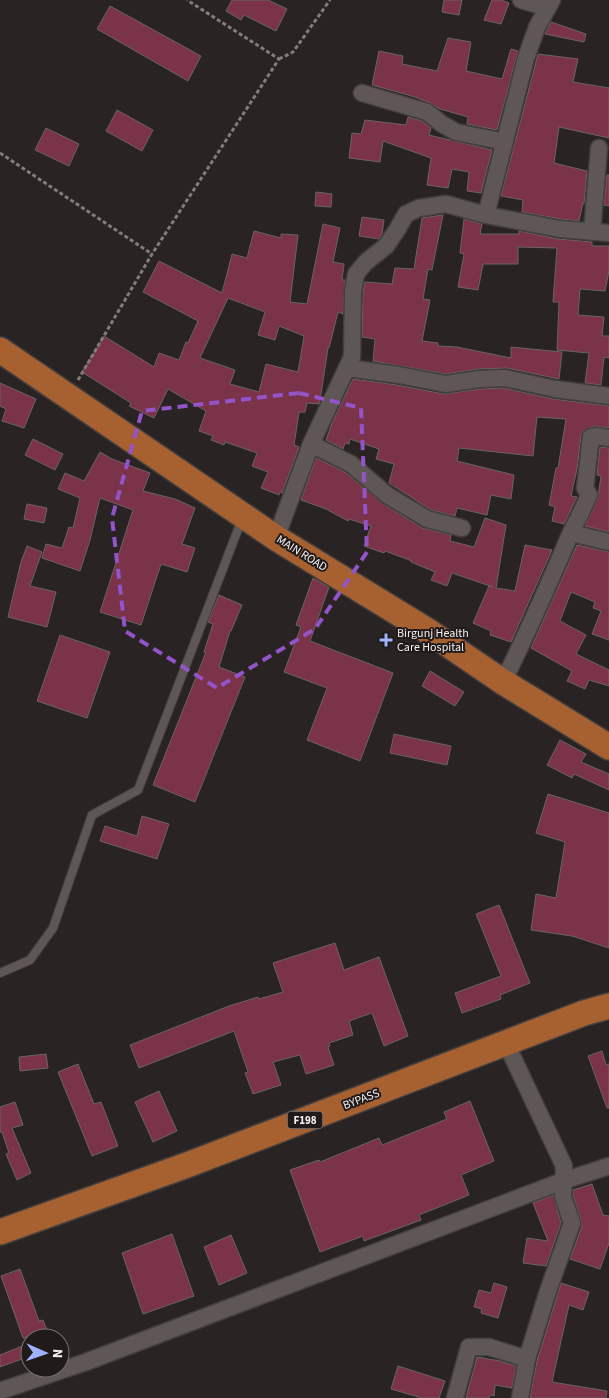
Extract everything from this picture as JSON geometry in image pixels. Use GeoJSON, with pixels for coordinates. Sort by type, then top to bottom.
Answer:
{"type":"FeatureCollection","features":[{"type":"Feature","properties":{"kind":"main road","name":"MAIN ROAD"},"geometry":{"type":"LineString","coordinates":[[0,350],[244,514],[276,538],[609,747]]}},
{"type":"Feature","properties":{"kind":"main road","name":"BYPASS"},"geometry":{"type":"LineString","coordinates":[[0,1232],[187,1165],[584,1013],[609,1006]]}},
{"type":"Feature","properties":{"kind":"street"},"geometry":{"type":"LineString","coordinates":[[486,215],[526,58],[537,27],[550,4],[521,0]]}},
{"type":"Feature","properties":{"kind":"street"},"geometry":{"type":"LineString","coordinates":[[362,93],[427,112],[456,132],[505,142]]}},
{"type":"Feature","properties":{"kind":"street"},"geometry":{"type":"LineString","coordinates":[[592,232],[599,148]]}},
{"type":"Feature","properties":{"kind":"street"},"geometry":{"type":"LineString","coordinates":[[276,538],[311,444],[352,357],[353,291],[356,274],[366,262],[386,246],[406,214],[419,208],[446,204],[486,215],[560,229],[609,233]]}},
{"type":"Feature","properties":{"kind":"street"},"geometry":{"type":"LineString","coordinates":[[348,368],[446,384],[505,378],[555,389],[609,396]]}},
{"type":"Feature","properties":{"kind":"street"},"geometry":{"type":"LineString","coordinates":[[503,682],[532,623],[589,495],[585,488],[591,437],[609,438]]}},
{"type":"Feature","properties":{"kind":"street"},"geometry":{"type":"LineString","coordinates":[[311,444],[351,464],[387,496],[427,519],[462,528]]}},
{"type":"Feature","properties":{"kind":"street"},"geometry":{"type":"LineString","coordinates":[[571,533],[609,542]]}},
{"type":"Feature","properties":{"kind":"street"},"geometry":{"type":"LineString","coordinates":[[506,1043],[564,1166],[563,1198],[572,1223],[527,1359],[520,1398]]}},
{"type":"Feature","properties":{"kind":"street"},"geometry":{"type":"LineString","coordinates":[[0,1391],[86,1362],[563,1181],[609,1166]]}},
{"type":"Feature","properties":{"kind":"street"},"geometry":{"type":"LineString","coordinates":[[455,1398],[469,1347],[489,1347],[527,1359]]}},
{"type":"Feature","properties":{"kind":"lane"},"geometry":{"type":"LineString","coordinates":[[0,973],[30,960],[53,928],[92,815],[138,790],[244,514]]}},
{"type":"Feature","properties":{"kind":"path"},"geometry":{"type":"LineString","coordinates":[[187,0],[279,59]]}},
{"type":"Feature","properties":{"kind":"path"},"geometry":{"type":"LineString","coordinates":[[69,395],[152,254],[279,59],[293,52],[330,0]]}},
{"type":"Feature","properties":{"kind":"path"},"geometry":{"type":"LineString","coordinates":[[0,153],[152,254]]}},
{"type":"Feature","properties":{"kind":"highlighted area"},"geometry":{"type":"Polygon","coordinates":[[[299,393],[361,408],[367,552],[315,629],[217,688],[125,631],[112,518],[142,411],[299,393]]]}},
{"type":"Feature","properties":{"kind":"building"},"geometry":{"type":"Polygon","coordinates":[[[232,0],[268,0],[287,9],[276,31],[244,15],[241,20],[226,11],[232,0]]]}},
{"type":"Feature","properties":{"kind":"building"},"geometry":{"type":"Polygon","coordinates":[[[444,0],[462,0],[459,15],[442,12],[444,0]]]}},
{"type":"Feature","properties":{"kind":"building"},"geometry":{"type":"Polygon","coordinates":[[[492,0],[501,0],[509,3],[501,24],[484,20],[492,0]]]}},
{"type":"Feature","properties":{"kind":"building"},"geometry":{"type":"Polygon","coordinates":[[[110,6],[201,56],[188,81],[97,29],[110,6]]]}},
{"type":"Feature","properties":{"kind":"building"},"geometry":{"type":"Polygon","coordinates":[[[551,22],[586,34],[584,42],[545,34],[551,22]]]}},
{"type":"Feature","properties":{"kind":"building"},"geometry":{"type":"Polygon","coordinates":[[[448,38],[471,42],[466,71],[502,79],[511,49],[518,51],[497,130],[467,124],[468,117],[440,109],[415,97],[372,85],[379,51],[403,56],[402,64],[437,71],[448,38]]]}},
{"type":"Feature","properties":{"kind":"building"},"geometry":{"type":"Polygon","coordinates":[[[538,54],[578,59],[573,82],[609,88],[609,138],[559,127],[554,163],[587,171],[584,204],[579,221],[522,212],[523,200],[501,196],[538,54]]]}},
{"type":"Feature","properties":{"kind":"building"},"geometry":{"type":"Polygon","coordinates":[[[117,110],[153,130],[142,151],[106,131],[117,110]]]}},
{"type":"Feature","properties":{"kind":"building"},"geometry":{"type":"Polygon","coordinates":[[[408,117],[422,121],[431,128],[429,135],[492,150],[481,193],[467,191],[469,172],[452,169],[448,188],[427,185],[431,158],[383,141],[380,162],[349,158],[352,133],[361,134],[365,120],[406,125],[408,117]]]}},
{"type":"Feature","properties":{"kind":"building"},"geometry":{"type":"Polygon","coordinates":[[[46,128],[79,144],[69,166],[35,150],[46,128]]]}},
{"type":"Feature","properties":{"kind":"building"},"geometry":{"type":"Polygon","coordinates":[[[607,175],[609,175],[609,206],[604,205],[607,175]]]}},
{"type":"Feature","properties":{"kind":"building"},"geometry":{"type":"Polygon","coordinates":[[[316,192],[332,194],[331,207],[315,206],[316,192]]]}},
{"type":"Feature","properties":{"kind":"building"},"geometry":{"type":"Polygon","coordinates":[[[443,215],[432,270],[428,269],[423,299],[430,300],[422,341],[438,343],[438,346],[457,347],[511,358],[511,347],[562,352],[559,379],[507,368],[479,369],[446,374],[373,361],[375,339],[362,337],[365,282],[392,284],[395,268],[414,269],[422,218],[443,215]]]}},
{"type":"Feature","properties":{"kind":"building"},"geometry":{"type":"Polygon","coordinates":[[[362,217],[384,220],[382,234],[379,239],[359,236],[362,217]]]}},
{"type":"Feature","properties":{"kind":"building"},"geometry":{"type":"Polygon","coordinates":[[[464,219],[482,224],[480,234],[519,234],[519,231],[558,239],[592,242],[592,246],[609,246],[609,271],[605,291],[580,289],[578,315],[604,317],[602,336],[609,336],[609,358],[604,357],[601,385],[585,383],[589,353],[557,350],[559,302],[553,302],[557,248],[518,247],[518,264],[483,264],[478,290],[458,287],[464,254],[460,253],[464,219]]]}},
{"type":"Feature","properties":{"kind":"building"},"geometry":{"type":"Polygon","coordinates":[[[323,224],[340,228],[333,262],[344,264],[342,280],[345,280],[343,314],[338,312],[328,348],[319,404],[307,403],[305,412],[299,412],[294,445],[299,447],[282,493],[280,492],[279,495],[261,488],[268,472],[252,466],[257,453],[225,442],[224,445],[211,440],[213,436],[199,431],[206,411],[168,389],[154,418],[129,406],[131,403],[82,372],[104,336],[154,367],[159,353],[179,360],[186,342],[188,343],[198,321],[143,292],[159,261],[222,293],[232,254],[247,258],[254,231],[281,238],[281,234],[298,235],[290,302],[307,304],[323,224]],[[228,298],[200,358],[235,370],[230,384],[259,392],[266,364],[298,372],[304,336],[279,326],[275,340],[258,335],[265,312],[228,298]]]}},
{"type":"Feature","properties":{"kind":"building"},"geometry":{"type":"Polygon","coordinates":[[[353,379],[444,394],[504,388],[553,399],[609,406],[609,428],[594,426],[583,431],[571,496],[577,497],[564,524],[552,521],[555,507],[549,505],[556,468],[558,468],[566,419],[537,417],[533,456],[459,448],[457,461],[514,475],[511,499],[491,495],[487,515],[457,508],[455,516],[431,510],[389,483],[394,464],[376,459],[379,449],[350,439],[349,444],[345,443],[343,449],[326,440],[353,379]]]}},
{"type":"Feature","properties":{"kind":"building"},"geometry":{"type":"Polygon","coordinates":[[[0,383],[36,399],[24,428],[2,421],[6,409],[0,406],[0,383]]]}},
{"type":"Feature","properties":{"kind":"building"},"geometry":{"type":"Polygon","coordinates":[[[33,439],[63,454],[55,470],[25,455],[33,439]]]}},
{"type":"Feature","properties":{"kind":"building"},"geometry":{"type":"Polygon","coordinates":[[[600,447],[609,448],[609,532],[585,526],[598,498],[601,476],[597,475],[600,447]]]}},
{"type":"Feature","properties":{"kind":"building"},"geometry":{"type":"Polygon","coordinates":[[[100,452],[112,459],[150,473],[143,491],[175,499],[195,508],[182,544],[195,548],[187,572],[161,564],[141,625],[100,612],[133,510],[100,498],[80,571],[42,558],[46,544],[62,548],[69,527],[73,528],[80,498],[58,489],[65,473],[84,481],[100,452]]]}},
{"type":"Feature","properties":{"kind":"building"},"geometry":{"type":"Polygon","coordinates":[[[316,458],[345,472],[382,503],[422,528],[451,535],[450,541],[474,547],[485,518],[506,525],[496,588],[515,591],[525,545],[552,550],[511,642],[490,635],[491,631],[473,623],[489,586],[493,587],[452,573],[447,586],[431,580],[435,572],[385,551],[384,553],[364,546],[371,526],[349,519],[348,521],[326,509],[301,500],[316,458]]]}},
{"type":"Feature","properties":{"kind":"building"},"geometry":{"type":"Polygon","coordinates":[[[27,504],[47,508],[44,523],[24,519],[27,504]]]}},
{"type":"Feature","properties":{"kind":"building"},"geometry":{"type":"Polygon","coordinates":[[[577,545],[609,552],[609,640],[592,634],[601,611],[593,608],[595,602],[571,592],[560,621],[586,635],[576,654],[609,670],[609,686],[589,680],[585,689],[567,681],[572,671],[531,648],[577,545]]]}},
{"type":"Feature","properties":{"kind":"building"},"geometry":{"type":"Polygon","coordinates":[[[27,546],[42,552],[30,586],[56,592],[47,627],[8,617],[21,562],[27,546]]]}},
{"type":"Feature","properties":{"kind":"building"},"geometry":{"type":"Polygon","coordinates":[[[313,578],[329,587],[310,641],[393,673],[360,761],[307,740],[327,688],[284,672],[301,627],[296,625],[313,578]]]}},
{"type":"Feature","properties":{"kind":"building"},"geometry":{"type":"Polygon","coordinates":[[[219,595],[242,605],[230,631],[219,667],[245,677],[195,802],[153,785],[206,652],[204,652],[213,624],[208,622],[219,595]]]}},
{"type":"Feature","properties":{"kind":"building"},"geometry":{"type":"Polygon","coordinates":[[[60,635],[110,652],[87,718],[37,701],[60,635]]]}},
{"type":"Feature","properties":{"kind":"building"},"geometry":{"type":"Polygon","coordinates":[[[430,671],[464,692],[455,706],[422,686],[430,671]]]}},
{"type":"Feature","properties":{"kind":"building"},"geometry":{"type":"Polygon","coordinates":[[[394,734],[451,746],[447,765],[390,753],[394,734]]]}},
{"type":"Feature","properties":{"kind":"building"},"geometry":{"type":"Polygon","coordinates":[[[560,740],[586,754],[581,762],[609,774],[609,790],[574,774],[572,778],[547,765],[560,740]]]}},
{"type":"Feature","properties":{"kind":"building"},"geometry":{"type":"Polygon","coordinates":[[[548,794],[609,813],[609,948],[572,936],[531,930],[536,894],[556,898],[565,842],[536,833],[548,794]]]}},
{"type":"Feature","properties":{"kind":"building"},"geometry":{"type":"Polygon","coordinates":[[[142,816],[169,824],[157,859],[100,841],[105,826],[137,836],[142,816]]]}},
{"type":"Feature","properties":{"kind":"building"},"geometry":{"type":"Polygon","coordinates":[[[499,905],[530,983],[500,995],[501,999],[462,1013],[455,993],[501,976],[476,914],[499,905]]]}},
{"type":"Feature","properties":{"kind":"building"},"geometry":{"type":"Polygon","coordinates":[[[335,943],[344,970],[379,957],[408,1036],[384,1046],[372,1013],[349,1021],[353,1035],[329,1043],[330,1046],[328,1047],[334,1065],[306,1074],[300,1055],[273,1062],[281,1085],[253,1094],[245,1073],[248,1072],[234,1031],[139,1068],[130,1045],[229,1006],[283,992],[273,963],[335,943]]]}},
{"type":"Feature","properties":{"kind":"building"},"geometry":{"type":"Polygon","coordinates":[[[602,1051],[606,1065],[609,1064],[609,1108],[607,1108],[588,1056],[602,1051]]]}},
{"type":"Feature","properties":{"kind":"building"},"geometry":{"type":"Polygon","coordinates":[[[46,1054],[48,1068],[20,1071],[19,1057],[46,1054]]]}},
{"type":"Feature","properties":{"kind":"building"},"geometry":{"type":"Polygon","coordinates":[[[78,1064],[94,1104],[101,1102],[118,1146],[92,1156],[58,1072],[78,1064]]]}},
{"type":"Feature","properties":{"kind":"building"},"geometry":{"type":"Polygon","coordinates":[[[159,1091],[177,1131],[153,1142],[135,1102],[159,1091]]]}},
{"type":"Feature","properties":{"kind":"building"},"geometry":{"type":"Polygon","coordinates":[[[470,1101],[494,1161],[461,1175],[469,1195],[419,1215],[421,1220],[364,1241],[363,1236],[320,1252],[290,1170],[319,1160],[320,1162],[379,1138],[382,1145],[447,1119],[444,1112],[470,1101]]]}},
{"type":"Feature","properties":{"kind":"building"},"geometry":{"type":"Polygon","coordinates":[[[15,1102],[23,1125],[12,1128],[31,1173],[17,1180],[6,1154],[9,1153],[2,1132],[0,1132],[0,1107],[15,1102]]]}},
{"type":"Feature","properties":{"kind":"building"},"geometry":{"type":"Polygon","coordinates":[[[592,1184],[603,1215],[609,1216],[609,1243],[600,1269],[570,1259],[582,1226],[573,1190],[592,1184]]]}},
{"type":"Feature","properties":{"kind":"building"},"geometry":{"type":"Polygon","coordinates":[[[553,1195],[561,1223],[546,1266],[523,1263],[527,1238],[548,1241],[533,1203],[553,1195]]]}},
{"type":"Feature","properties":{"kind":"building"},"geometry":{"type":"Polygon","coordinates":[[[172,1234],[194,1296],[143,1314],[122,1253],[172,1234]]]}},
{"type":"Feature","properties":{"kind":"building"},"geometry":{"type":"Polygon","coordinates":[[[231,1235],[247,1273],[219,1285],[204,1247],[231,1235]]]}},
{"type":"Feature","properties":{"kind":"building"},"geometry":{"type":"Polygon","coordinates":[[[20,1269],[39,1321],[43,1320],[46,1328],[20,1328],[20,1330],[1,1276],[20,1269]]]}},
{"type":"Feature","properties":{"kind":"building"},"geometry":{"type":"Polygon","coordinates":[[[494,1283],[507,1287],[498,1318],[481,1313],[482,1309],[474,1307],[479,1290],[491,1293],[494,1283]]]}},
{"type":"Feature","properties":{"kind":"building"},"geometry":{"type":"Polygon","coordinates":[[[561,1283],[589,1292],[583,1310],[569,1305],[552,1382],[607,1391],[606,1398],[530,1398],[537,1361],[561,1283]]]}},
{"type":"Feature","properties":{"kind":"building"},"geometry":{"type":"Polygon","coordinates":[[[20,1347],[20,1360],[0,1367],[0,1355],[20,1347]]]}},
{"type":"Feature","properties":{"kind":"building"},"geometry":{"type":"Polygon","coordinates":[[[477,1357],[516,1366],[512,1388],[495,1385],[494,1396],[490,1395],[489,1398],[466,1398],[477,1357]]]}},
{"type":"Feature","properties":{"kind":"building"},"geometry":{"type":"Polygon","coordinates":[[[398,1366],[445,1381],[439,1398],[422,1398],[391,1389],[398,1366]]]}},
{"type":"Feature","properties":{"kind":"place","name":"Birgunj Health Care Hospital"},"geometry":{"type":"Point","coordinates":[386,640]}}]}
